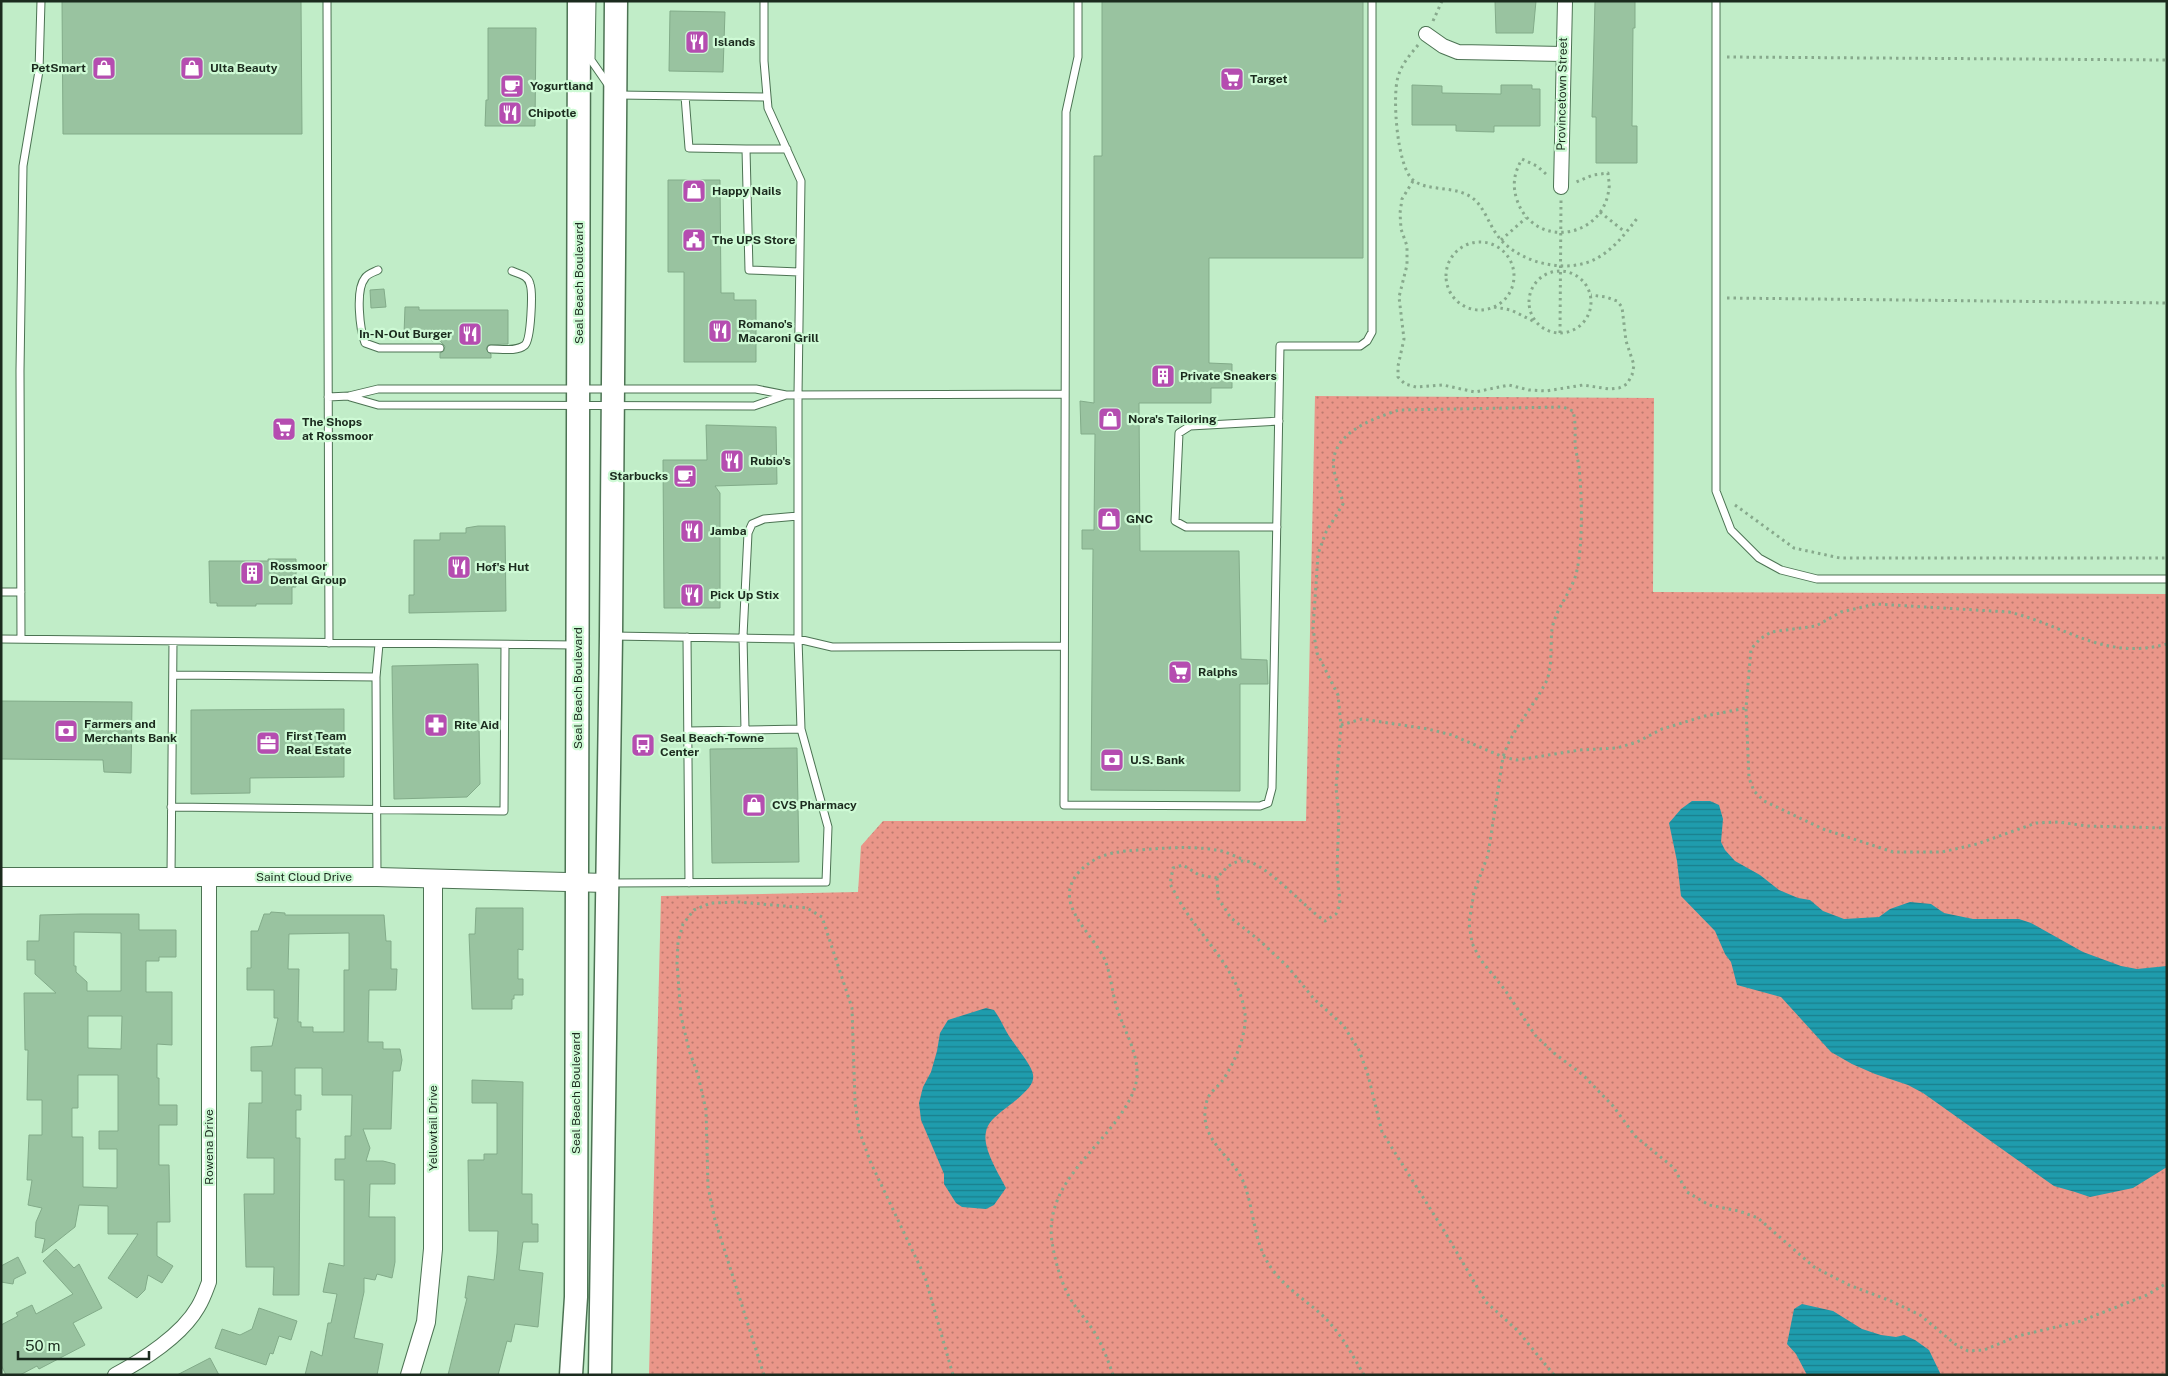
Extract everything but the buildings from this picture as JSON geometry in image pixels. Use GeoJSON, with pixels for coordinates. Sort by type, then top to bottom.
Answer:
{"type":"FeatureCollection","features":[{"type":"Feature","properties":{"kind":"main road","name":"Seal Beach Boulevard"},"geometry":{"type":"LineString","coordinates":[[571,1375],[576,1297],[579,1]]}},
{"type":"Feature","properties":{"kind":"main road"},"geometry":{"type":"LineString","coordinates":[[600,1375],[611,636],[616,1]]}},
{"type":"Feature","properties":{"kind":"street","name":"Provincetown Street"},"geometry":{"type":"LineString","coordinates":[[1561,188],[1565,1]]}},
{"type":"Feature","properties":{"kind":"street"},"geometry":{"type":"LineString","coordinates":[[1426,34],[1443,46],[1458,52],[1563,54]]}},
{"type":"Feature","properties":{"kind":"street","name":"Saint Cloud Drive"},"geometry":{"type":"LineString","coordinates":[[1,877],[377,877],[607,883]]}},
{"type":"Feature","properties":{"kind":"street","name":"Rowena Drive"},"geometry":{"type":"LineString","coordinates":[[115,1375],[139,1362],[182,1327],[198,1308],[209,1282],[209,877]]}},
{"type":"Feature","properties":{"kind":"street","name":"Yellowtail Drive"},"geometry":{"type":"LineString","coordinates":[[410,1375],[426,1322],[433,1249],[433,879]]}},
{"type":"Feature","properties":{"kind":"lane"},"geometry":{"type":"LineString","coordinates":[[21,639],[20,362],[23,166],[38,71],[41,1]]}},
{"type":"Feature","properties":{"kind":"lane"},"geometry":{"type":"LineString","coordinates":[[326,1],[329,643]]}},
{"type":"Feature","properties":{"kind":"lane"},"geometry":{"type":"LineString","coordinates":[[592,1],[591,60],[615,94],[767,97]]}},
{"type":"Feature","properties":{"kind":"lane"},"geometry":{"type":"LineString","coordinates":[[607,883],[826,882],[828,827],[801,730],[798,638],[798,395],[801,181],[768,108],[764,61],[764,1]]}},
{"type":"Feature","properties":{"kind":"lane"},"geometry":{"type":"LineString","coordinates":[[1078,1],[1078,57],[1066,112],[1064,805],[1260,806],[1268,803],[1272,788],[1280,346],[1360,346],[1367,341],[1372,332],[1372,1]]}},
{"type":"Feature","properties":{"kind":"lane"},"geometry":{"type":"LineString","coordinates":[[1716,1],[1716,491],[1731,530],[1759,558],[1781,570],[1818,579],[2167,580]]}},
{"type":"Feature","properties":{"kind":"lane"},"geometry":{"type":"LineString","coordinates":[[685,96],[689,148],[786,149]]}},
{"type":"Feature","properties":{"kind":"lane"},"geometry":{"type":"LineString","coordinates":[[746,149],[749,270],[799,272]]}},
{"type":"Feature","properties":{"kind":"lane"},"geometry":{"type":"LineString","coordinates":[[378,270],[365,277],[360,287],[360,331],[365,343],[379,348],[440,348]]}},
{"type":"Feature","properties":{"kind":"lane"},"geometry":{"type":"LineString","coordinates":[[491,349],[518,349],[526,344],[530,334],[530,284],[525,276],[512,271]]}},
{"type":"Feature","properties":{"kind":"lane"},"geometry":{"type":"LineString","coordinates":[[328,397],[349,396],[378,389],[579,396],[756,389],[786,395],[1065,394]]}},
{"type":"Feature","properties":{"kind":"lane"},"geometry":{"type":"LineString","coordinates":[[349,396],[378,405],[612,396],[754,406],[786,395]]}},
{"type":"Feature","properties":{"kind":"lane"},"geometry":{"type":"LineString","coordinates":[[1277,527],[1186,527],[1175,521],[1179,433],[1190,426],[1279,421]]}},
{"type":"Feature","properties":{"kind":"lane"},"geometry":{"type":"LineString","coordinates":[[744,730],[743,636],[748,533],[752,524],[764,519],[798,516]]}},
{"type":"Feature","properties":{"kind":"lane"},"geometry":{"type":"LineString","coordinates":[[1,592],[21,592]]}},
{"type":"Feature","properties":{"kind":"lane"},"geometry":{"type":"LineString","coordinates":[[611,636],[798,638],[832,647],[1064,646]]}},
{"type":"Feature","properties":{"kind":"lane"},"geometry":{"type":"LineString","coordinates":[[687,637],[689,883]]}},
{"type":"Feature","properties":{"kind":"lane"},"geometry":{"type":"LineString","coordinates":[[1,639],[578,646]]}},
{"type":"Feature","properties":{"kind":"lane"},"geometry":{"type":"LineString","coordinates":[[171,877],[173,641]]}},
{"type":"Feature","properties":{"kind":"lane"},"geometry":{"type":"LineString","coordinates":[[377,877],[376,677],[378,644]]}},
{"type":"Feature","properties":{"kind":"lane"},"geometry":{"type":"LineString","coordinates":[[171,807],[377,811],[504,811],[504,646]]}},
{"type":"Feature","properties":{"kind":"lane"},"geometry":{"type":"LineString","coordinates":[[173,675],[376,677]]}},
{"type":"Feature","properties":{"kind":"lane"},"geometry":{"type":"LineString","coordinates":[[688,731],[801,730]]}},
{"type":"Feature","properties":{"kind":"path"},"geometry":{"type":"LineString","coordinates":[[1442,1],[1426,34],[1405,62],[1398,75],[1395,88],[1398,144],[1407,174],[1413,181],[1426,186],[1458,191],[1471,197],[1481,208],[1491,227],[1501,240],[1518,254],[1533,261],[1549,265],[1580,264],[1598,258],[1613,247],[1639,216]]}},
{"type":"Feature","properties":{"kind":"path"},"geometry":{"type":"LineString","coordinates":[[1716,57],[2167,60]]}},
{"type":"Feature","properties":{"kind":"path"},"geometry":{"type":"LineString","coordinates":[[1413,181],[1402,198],[1400,213],[1407,246],[1407,265],[1399,297],[1404,339],[1398,366],[1398,377],[1405,384],[1416,386],[1443,384],[1475,392],[1508,385],[1529,390],[1546,391],[1583,385],[1609,389],[1619,388],[1627,384],[1632,376],[1634,365],[1626,341],[1622,307],[1616,301],[1606,297],[1590,295]]}},
{"type":"Feature","properties":{"kind":"path"},"geometry":{"type":"LineString","coordinates":[[1560,333],[1561,188]]}},
{"type":"Feature","properties":{"kind":"path"},"geometry":{"type":"LineString","coordinates":[[1600,212],[1626,232]]}},
{"type":"Feature","properties":{"kind":"path"},"geometry":{"type":"LineString","coordinates":[[1501,240],[1526,218]]}},
{"type":"Feature","properties":{"kind":"path"},"geometry":{"type":"LineString","coordinates":[[1494,307],[1502,302],[1512,286],[1512,267],[1502,250],[1484,243],[1466,245],[1451,258],[1445,276],[1451,294],[1465,307],[1475,310],[1494,307],[1511,310],[1537,322],[1544,328],[1560,333],[1577,328],[1584,322],[1591,306],[1590,295],[1584,282],[1577,276],[1560,271],[1544,276],[1532,289],[1530,306],[1537,322]]}},
{"type":"Feature","properties":{"kind":"path"},"geometry":{"type":"LineString","coordinates":[[1502,250],[1508,246]]}},
{"type":"Feature","properties":{"kind":"path"},"geometry":{"type":"LineString","coordinates":[[1716,298],[2167,303]]}},
{"type":"Feature","properties":{"kind":"path"},"geometry":{"type":"LineString","coordinates":[[1114,1375],[1094,1330],[1072,1301],[1061,1274],[1052,1243],[1052,1228],[1054,1210],[1065,1184],[1118,1118],[1132,1096],[1137,1064],[1117,1009],[1106,962],[1069,902],[1069,889],[1074,878],[1083,868],[1094,859],[1113,852],[1217,850],[1262,868],[1300,899],[1315,915],[1325,921],[1336,914],[1340,904],[1337,868],[1339,815],[1336,767],[1341,724],[1338,695],[1316,653],[1313,629],[1318,554],[1326,532],[1343,504],[1333,468],[1336,451],[1342,439],[1355,428],[1376,417],[1399,410],[1563,407],[1573,411],[1576,419],[1575,447],[1579,468],[1580,502],[1577,569],[1572,588],[1562,604],[1553,627],[1547,679],[1507,744],[1503,757],[1488,855],[1474,892],[1469,923],[1472,943],[1480,959],[1505,990],[1535,1035],[1554,1053],[1583,1075],[1613,1106],[1635,1136],[1674,1168],[1687,1192],[1709,1205],[1739,1211],[1758,1218],[1814,1267],[1848,1285],[1920,1315],[1955,1344],[1968,1351],[1984,1350],[2018,1336],[2052,1326],[2081,1321],[2146,1295],[2167,1284]]}},
{"type":"Feature","properties":{"kind":"path"},"geometry":{"type":"LineString","coordinates":[[1716,491],[1794,548],[1840,558],[2167,558]]}},
{"type":"Feature","properties":{"kind":"path"},"geometry":{"type":"LineString","coordinates":[[2167,644],[2128,650],[2112,648],[2031,617],[2009,612],[1876,604],[1841,612],[1816,626],[1771,632],[1760,638],[1751,649],[1746,708],[1749,778],[1754,791],[1764,801],[1781,810],[1823,829],[1871,847],[1893,852],[1942,852],[1977,844],[2036,823],[2058,822],[2087,826],[2167,828]]}},
{"type":"Feature","properties":{"kind":"path"},"geometry":{"type":"LineString","coordinates":[[1341,724],[1362,719],[1418,727],[1452,735],[1503,757],[1516,760],[1580,750],[1617,748],[1637,742],[1662,729],[1705,716],[1746,708]]}},
{"type":"Feature","properties":{"kind":"path"},"geometry":{"type":"LineString","coordinates":[[1245,860],[1228,865],[1216,878],[1218,898],[1231,918],[1259,940],[1288,967],[1314,999],[1344,1025],[1359,1050],[1368,1075],[1382,1132],[1486,1302],[1518,1331],[1554,1375]]}},
{"type":"Feature","properties":{"kind":"path"},"geometry":{"type":"LineString","coordinates":[[1216,878],[1199,875],[1183,866],[1173,868],[1170,884],[1183,907],[1224,963],[1240,997],[1245,1015],[1242,1036],[1235,1060],[1223,1081],[1208,1097],[1204,1114],[1207,1128],[1215,1144],[1242,1179],[1262,1256],[1293,1292],[1328,1321],[1346,1344],[1364,1375]]}},
{"type":"Feature","properties":{"kind":"path"},"geometry":{"type":"LineString","coordinates":[[764,1375],[715,1220],[708,1187],[706,1110],[681,1016],[677,964],[678,942],[683,924],[694,910],[711,903],[739,902],[807,908],[822,917],[852,1008],[855,1102],[859,1130],[870,1161],[925,1277],[953,1375]]}},
{"type":"Feature","properties":{"kind":"shaded area"},"geometry":{"type":"Polygon","coordinates":[[[1315,396],[1654,398],[1653,592],[2167,594],[2167,1375],[649,1375],[661,896],[858,892],[861,846],[883,821],[1306,821],[1315,396]]]}},
{"type":"Feature","properties":{"kind":"water"},"geometry":{"type":"Polygon","coordinates":[[[1692,801],[1710,801],[1719,805],[1723,819],[1721,842],[1725,850],[1735,861],[1760,875],[1779,890],[1798,898],[1810,900],[1823,911],[1844,919],[1879,917],[1890,909],[1910,902],[1931,904],[1944,913],[1973,919],[2019,919],[2031,923],[2083,952],[2121,966],[2137,969],[2167,966],[2167,1167],[2133,1188],[2090,1197],[2054,1186],[1923,1093],[1908,1085],[1852,1064],[1831,1052],[1781,997],[1737,985],[1731,962],[1725,954],[1715,931],[1681,896],[1677,861],[1669,823],[1681,809],[1692,801]]]}},
{"type":"Feature","properties":{"kind":"water"},"geometry":{"type":"Polygon","coordinates":[[[986,1008],[994,1010],[1031,1069],[1033,1076],[1032,1083],[1026,1091],[995,1117],[987,1129],[986,1146],[1006,1188],[994,1205],[986,1209],[962,1207],[956,1203],[944,1184],[944,1174],[921,1120],[919,1103],[923,1087],[931,1072],[940,1033],[948,1020],[986,1008]]]}},
{"type":"Feature","properties":{"kind":"water"},"geometry":{"type":"Polygon","coordinates":[[[1802,1304],[1833,1311],[1862,1329],[1881,1335],[1896,1337],[1904,1335],[1915,1340],[1929,1350],[1941,1375],[1807,1375],[1796,1354],[1787,1344],[1794,1309],[1802,1304]]]}},
{"type":"Feature","properties":{"kind":"place","name":"Islands"},"geometry":{"type":"Point","coordinates":[697,42]}},
{"type":"Feature","properties":{"kind":"place","name":"PetSmart"},"geometry":{"type":"Point","coordinates":[104,68]}},
{"type":"Feature","properties":{"kind":"place","name":"Ulta Beauty"},"geometry":{"type":"Point","coordinates":[192,68]}},
{"type":"Feature","properties":{"kind":"place","name":"Target"},"geometry":{"type":"Point","coordinates":[1232,79]}},
{"type":"Feature","properties":{"kind":"place","name":"Yogurtland"},"geometry":{"type":"Point","coordinates":[512,86]}},
{"type":"Feature","properties":{"kind":"place","name":"Chipotle"},"geometry":{"type":"Point","coordinates":[510,113]}},
{"type":"Feature","properties":{"kind":"place","name":"Happy Nails"},"geometry":{"type":"Point","coordinates":[694,191]}},
{"type":"Feature","properties":{"kind":"place","name":"The UPS Store"},"geometry":{"type":"Point","coordinates":[694,240]}},
{"type":"Feature","properties":{"kind":"place","name":"Romano's Macaroni Grill"},"geometry":{"type":"Point","coordinates":[720,331]}},
{"type":"Feature","properties":{"kind":"place","name":"In-N-Out Burger"},"geometry":{"type":"Point","coordinates":[470,334]}},
{"type":"Feature","properties":{"kind":"place","name":"Private Sneakers"},"geometry":{"type":"Point","coordinates":[1163,376]}},
{"type":"Feature","properties":{"kind":"place","name":"Nora's Tailoring"},"geometry":{"type":"Point","coordinates":[1110,419]}},
{"type":"Feature","properties":{"kind":"place","name":"The Shops at Rossmoor"},"geometry":{"type":"Point","coordinates":[284,429]}},
{"type":"Feature","properties":{"kind":"place","name":"Rubio's"},"geometry":{"type":"Point","coordinates":[732,461]}},
{"type":"Feature","properties":{"kind":"place","name":"Starbucks"},"geometry":{"type":"Point","coordinates":[685,476]}},
{"type":"Feature","properties":{"kind":"place","name":"GNC"},"geometry":{"type":"Point","coordinates":[1109,519]}},
{"type":"Feature","properties":{"kind":"place","name":"Jamba"},"geometry":{"type":"Point","coordinates":[692,531]}},
{"type":"Feature","properties":{"kind":"place","name":"Hof's Hut"},"geometry":{"type":"Point","coordinates":[459,567]}},
{"type":"Feature","properties":{"kind":"place","name":"Rossmoor Dental Group"},"geometry":{"type":"Point","coordinates":[252,573]}},
{"type":"Feature","properties":{"kind":"place","name":"Pick Up Stix"},"geometry":{"type":"Point","coordinates":[692,595]}},
{"type":"Feature","properties":{"kind":"place","name":"Ralphs"},"geometry":{"type":"Point","coordinates":[1180,672]}},
{"type":"Feature","properties":{"kind":"place","name":"Rite Aid"},"geometry":{"type":"Point","coordinates":[436,725]}},
{"type":"Feature","properties":{"kind":"place","name":"Farmers and Merchants Bank"},"geometry":{"type":"Point","coordinates":[66,731]}},
{"type":"Feature","properties":{"kind":"place","name":"First Team Real Estate"},"geometry":{"type":"Point","coordinates":[268,743]}},
{"type":"Feature","properties":{"kind":"place","name":"Seal Beach-Towne Center"},"geometry":{"type":"Point","coordinates":[643,745]}},
{"type":"Feature","properties":{"kind":"place","name":"U.S. Bank"},"geometry":{"type":"Point","coordinates":[1112,760]}},
{"type":"Feature","properties":{"kind":"place","name":"CVS Pharmacy"},"geometry":{"type":"Point","coordinates":[754,805]}}]}
